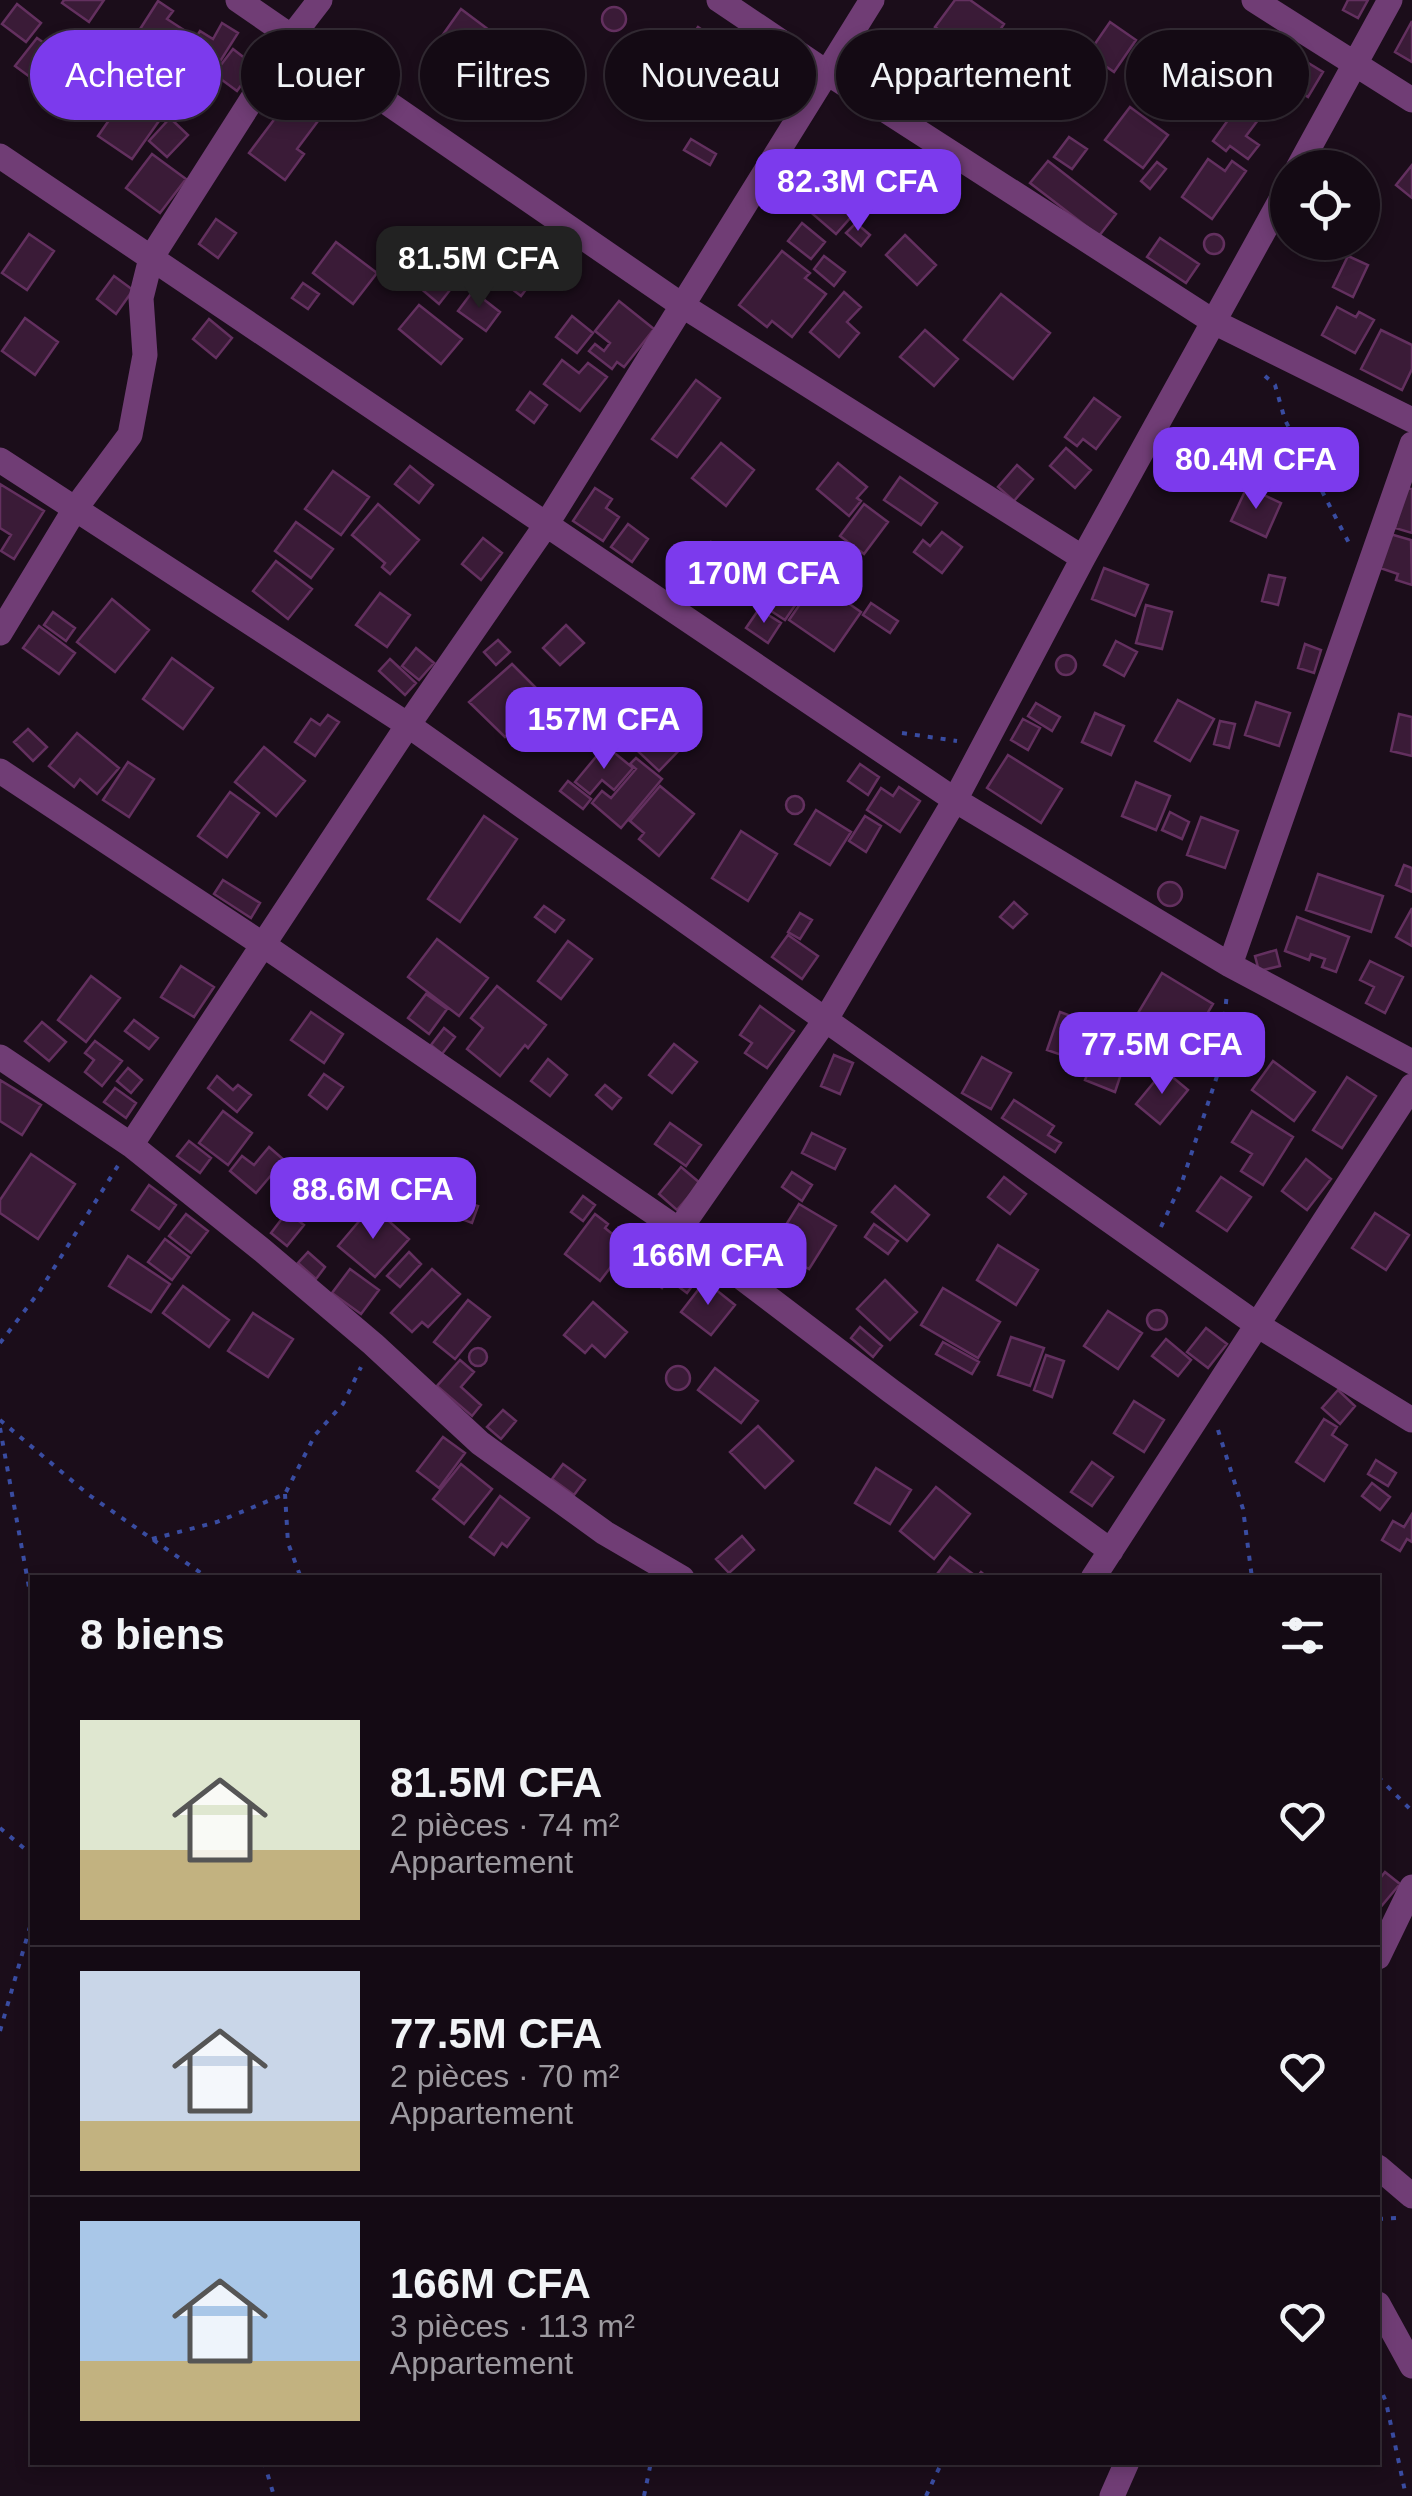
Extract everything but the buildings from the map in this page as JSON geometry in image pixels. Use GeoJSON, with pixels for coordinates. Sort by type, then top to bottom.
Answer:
{"type":"FeatureCollection","features":[{"type":"Feature","properties":{"kind":"street"},"geometry":{"type":"LineString","coordinates":[[238,0],[285,30]]}},
{"type":"Feature","properties":{"kind":"street"},"geometry":{"type":"LineString","coordinates":[[297,30],[320,0]]}},
{"type":"Feature","properties":{"kind":"street"},"geometry":{"type":"LineString","coordinates":[[720,0],[828,74],[1214,322],[1412,420]]}},
{"type":"Feature","properties":{"kind":"street"},"geometry":{"type":"LineString","coordinates":[[131,1144],[408,725],[546,525],[872,0]]}},
{"type":"Feature","properties":{"kind":"street"},"geometry":{"type":"LineString","coordinates":[[1254,0],[1412,100]]}},
{"type":"Feature","properties":{"kind":"street"},"geometry":{"type":"LineString","coordinates":[[1308,150],[1390,0]]}},
{"type":"Feature","properties":{"kind":"street"},"geometry":{"type":"LineString","coordinates":[[400,109],[680,304],[1083,558]]}},
{"type":"Feature","properties":{"kind":"street"},"geometry":{"type":"LineString","coordinates":[[0,634],[75,509],[130,435],[145,355],[141,298],[151,258],[241,117]]}},
{"type":"Feature","properties":{"kind":"street"},"geometry":{"type":"LineString","coordinates":[[0,156],[954,800],[1230,965],[1412,1062]]}},
{"type":"Feature","properties":{"kind":"street"},"geometry":{"type":"LineString","coordinates":[[679,1230],[826,1020],[954,800],[1270,220]]}},
{"type":"Feature","properties":{"kind":"street"},"geometry":{"type":"LineString","coordinates":[[1230,965],[1412,444]]}},
{"type":"Feature","properties":{"kind":"street"},"geometry":{"type":"LineString","coordinates":[[0,460],[408,725],[1259,1326],[1412,1420]]}},
{"type":"Feature","properties":{"kind":"street"},"geometry":{"type":"LineString","coordinates":[[0,771],[262,944],[679,1230],[891,1392],[1111,1551]]}},
{"type":"Feature","properties":{"kind":"street"},"geometry":{"type":"LineString","coordinates":[[0,1058],[131,1144],[372,1344],[480,1443],[605,1533],[677,1575]]}},
{"type":"Feature","properties":{"kind":"street"},"geometry":{"type":"LineString","coordinates":[[1095,1575],[1412,1086]]}},
{"type":"Feature","properties":{"kind":"street"},"geometry":{"type":"LineString","coordinates":[[1380,1953],[1412,1887]]}},
{"type":"Feature","properties":{"kind":"street"},"geometry":{"type":"LineString","coordinates":[[1380,2171],[1406,2207]]}},
{"type":"Feature","properties":{"kind":"street"},"geometry":{"type":"LineString","coordinates":[[1380,2308],[1412,2366]]}},
{"type":"Feature","properties":{"kind":"street"},"geometry":{"type":"LineString","coordinates":[[1112,2496],[1125,2465]]}},
{"type":"Feature","properties":{"kind":"path"},"geometry":{"type":"LineString","coordinates":[[1262,372],[1274,385],[1285,420],[1315,482],[1366,574]]}},
{"type":"Feature","properties":{"kind":"path"},"geometry":{"type":"LineString","coordinates":[[888,730],[962,742],[990,733]]}},
{"type":"Feature","properties":{"kind":"path"},"geometry":{"type":"LineString","coordinates":[[1151,1250],[1182,1182],[1219,1070],[1230,965]]}},
{"type":"Feature","properties":{"kind":"path"},"geometry":{"type":"LineString","coordinates":[[0,1343],[39,1292],[131,1144]]}},
{"type":"Feature","properties":{"kind":"path"},"geometry":{"type":"LineString","coordinates":[[300,1575],[288,1543],[285,1494],[315,1435],[342,1404],[372,1344]]}},
{"type":"Feature","properties":{"kind":"path"},"geometry":{"type":"LineString","coordinates":[[1209,1402],[1243,1509],[1252,1575]]}},
{"type":"Feature","properties":{"kind":"path"},"geometry":{"type":"LineString","coordinates":[[0,1420],[89,1495],[204,1575]]}},
{"type":"Feature","properties":{"kind":"path"},"geometry":{"type":"LineString","coordinates":[[0,1428],[30,1593]]}},
{"type":"Feature","properties":{"kind":"path"},"geometry":{"type":"LineString","coordinates":[[152,1539],[217,1522],[285,1494]]}},
{"type":"Feature","properties":{"kind":"path"},"geometry":{"type":"LineString","coordinates":[[1380,1779],[1412,1811]]}},
{"type":"Feature","properties":{"kind":"path"},"geometry":{"type":"LineString","coordinates":[[0,1828],[30,1853]]}},
{"type":"Feature","properties":{"kind":"path"},"geometry":{"type":"LineString","coordinates":[[0,2030],[30,1927]]}},
{"type":"Feature","properties":{"kind":"path"},"geometry":{"type":"LineString","coordinates":[[1380,2219],[1406,2207]]}},
{"type":"Feature","properties":{"kind":"path"},"geometry":{"type":"LineString","coordinates":[[1380,2388],[1406,2496]]}},
{"type":"Feature","properties":{"kind":"path"},"geometry":{"type":"LineString","coordinates":[[265,2465],[274,2496]]}},
{"type":"Feature","properties":{"kind":"path"},"geometry":{"type":"LineString","coordinates":[[644,2496],[650,2465]]}},
{"type":"Feature","properties":{"kind":"path"},"geometry":{"type":"LineString","coordinates":[[926,2496],[941,2465]]}}]}
